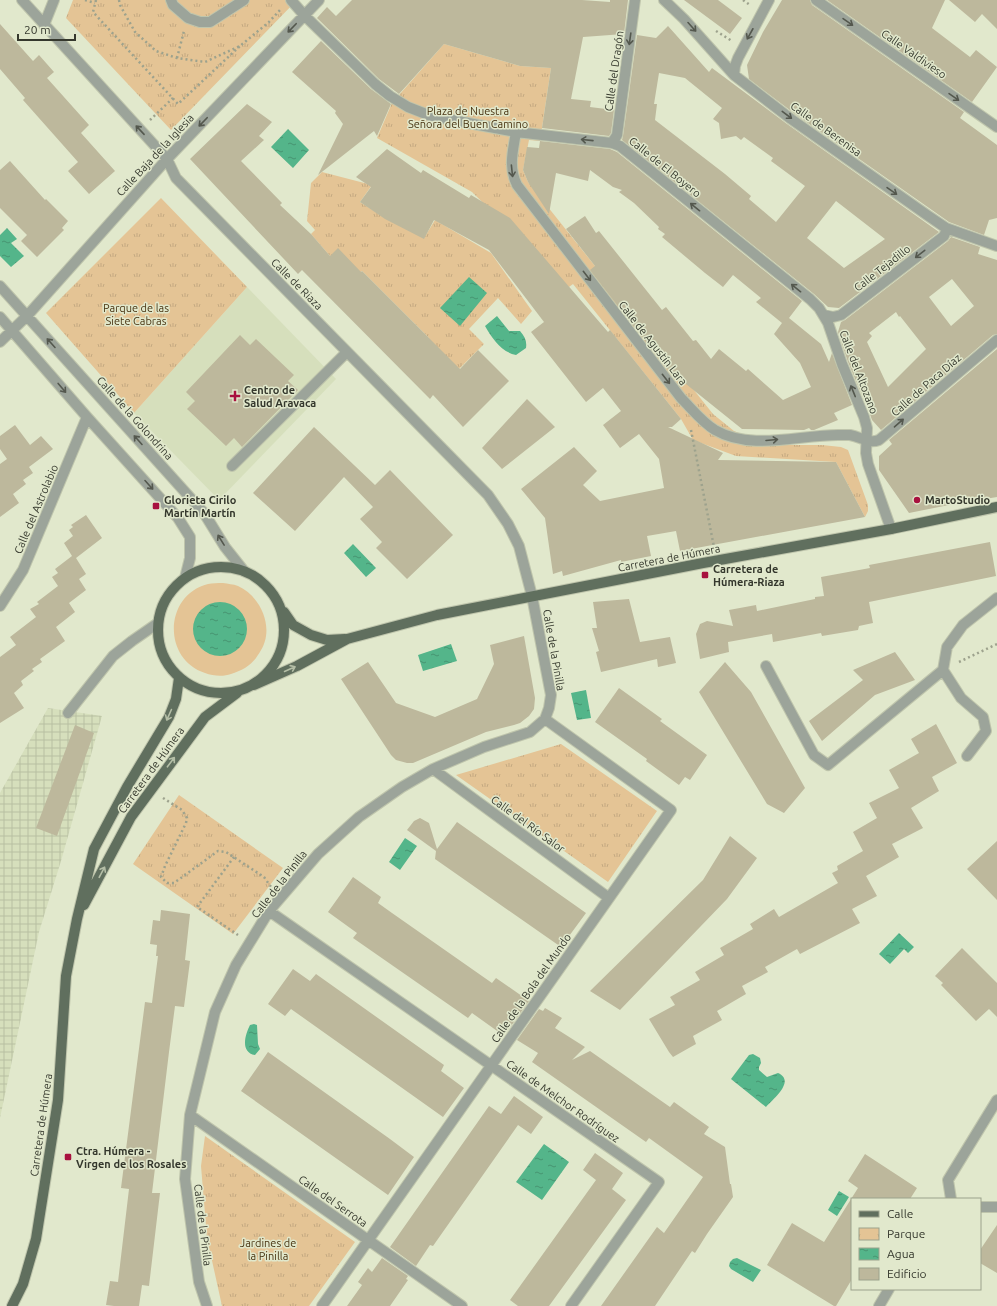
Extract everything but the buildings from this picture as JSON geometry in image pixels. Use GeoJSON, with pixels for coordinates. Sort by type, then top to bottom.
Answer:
{"type":"FeatureCollection","features":[{"type":"Feature","properties":{"kind":"main road","name":"Carretera de Húmera"},"geometry":{"type":"LineString","coordinates":[[279,604],[293,625],[305,632],[327,640],[347,639],[437,615],[703,563],[891,529],[997,507]]}},
{"type":"Feature","properties":{"kind":"main road"},"geometry":{"type":"LineString","coordinates":[[213,567],[229,567],[244,571],[258,579],[270,590],[279,604],[284,621],[284,640],[279,658],[268,673],[254,685],[239,692],[223,694],[207,692],[192,687],[179,678],[166,662],[161,650],[159,643],[158,623],[162,606],[171,590],[185,578],[198,571],[213,567]]}},
{"type":"Feature","properties":{"kind":"main road","name":"Carretera de Húmera"},"geometry":{"type":"LineString","coordinates":[[254,685],[297,666],[347,639]]}},
{"type":"Feature","properties":{"kind":"main road","name":"Carretera de Húmera"},"geometry":{"type":"LineString","coordinates":[[12,1306],[23,1284],[36,1239],[58,1100],[66,976],[77,919],[94,849],[127,787],[169,717],[176,699],[179,678]]}},
{"type":"Feature","properties":{"kind":"main road","name":"Carretera de Húmera"},"geometry":{"type":"LineString","coordinates":[[77,919],[131,817],[150,790],[205,717],[239,692]]}},
{"type":"Feature","properties":{"kind":"street","name":"Calle de Riaza"},"geometry":{"type":"LineString","coordinates":[[22,0],[167,159],[176,178],[488,495],[508,524],[519,546],[532,596]]}},
{"type":"Feature","properties":{"kind":"street"},"geometry":{"type":"LineString","coordinates":[[44,25],[54,0]]}},
{"type":"Feature","properties":{"kind":"street"},"geometry":{"type":"LineString","coordinates":[[171,0],[173,5],[188,18],[200,22],[210,22],[244,0]]}},
{"type":"Feature","properties":{"kind":"street","name":"Calle de El Boyero"},"geometry":{"type":"LineString","coordinates":[[291,0],[304,16],[375,84],[390,96],[408,107],[431,116],[516,132],[612,143],[620,146],[810,299],[824,315]]}},
{"type":"Feature","properties":{"kind":"street","name":"Calle Baja de la Iglesia"},"geometry":{"type":"LineString","coordinates":[[0,342],[27,316],[167,159],[319,0]]}},
{"type":"Feature","properties":{"kind":"street","name":"Calle del Dragón"},"geometry":{"type":"LineString","coordinates":[[612,143],[617,135],[636,0]]}},
{"type":"Feature","properties":{"kind":"street","name":"Calle de Berenisa"},"geometry":{"type":"LineString","coordinates":[[664,0],[684,19],[734,76],[791,119],[946,228],[997,246]]}},
{"type":"Feature","properties":{"kind":"street"},"geometry":{"type":"LineString","coordinates":[[734,76],[738,58],[769,0]]}},
{"type":"Feature","properties":{"kind":"street","name":"Calle Valdivieso"},"geometry":{"type":"LineString","coordinates":[[816,0],[997,127]]}},
{"type":"Feature","properties":{"kind":"street","name":"Calle de Agustín Lara"},"geometry":{"type":"LineString","coordinates":[[516,132],[511,166],[512,176],[517,185],[681,398],[705,422],[727,436],[754,441],[824,435],[850,435],[867,441]]}},
{"type":"Feature","properties":{"kind":"street","name":"Calle Tejadillo"},"geometry":{"type":"LineString","coordinates":[[824,315],[833,317],[841,315],[944,236],[946,228]]}},
{"type":"Feature","properties":{"kind":"street","name":"Calle de la Golondrina"},"geometry":{"type":"LineString","coordinates":[[0,286],[204,512],[225,547],[244,571]]}},
{"type":"Feature","properties":{"kind":"street","name":"Calle del Altozano"},"geometry":{"type":"LineString","coordinates":[[824,315],[864,417],[867,428],[866,453],[868,464],[891,529]]}},
{"type":"Feature","properties":{"kind":"street"},"geometry":{"type":"LineString","coordinates":[[0,317],[178,518],[190,537],[190,558],[185,578]]}},
{"type":"Feature","properties":{"kind":"street","name":"Calle de Paca Díaz"},"geometry":{"type":"LineString","coordinates":[[867,441],[874,442],[879,440],[997,340]]}},
{"type":"Feature","properties":{"kind":"street"},"geometry":{"type":"LineString","coordinates":[[232,466],[347,352]]}},
{"type":"Feature","properties":{"kind":"street","name":"Calle del Astrolabio"},"geometry":{"type":"LineString","coordinates":[[0,606],[23,570],[87,417]]}},
{"type":"Feature","properties":{"kind":"street","name":"Calle de la Pinilla"},"geometry":{"type":"LineString","coordinates":[[207,1306],[198,1282],[185,1180],[190,1115],[215,1012],[236,965],[269,911],[318,854],[359,817],[402,787],[433,769],[484,746],[530,732],[545,719],[549,708],[551,695],[532,596]]}},
{"type":"Feature","properties":{"kind":"street"},"geometry":{"type":"LineString","coordinates":[[766,666],[814,755],[828,765],[943,670],[947,648],[963,625],[997,598]]}},
{"type":"Feature","properties":{"kind":"street"},"geometry":{"type":"LineString","coordinates":[[68,713],[113,656],[158,623]]}},
{"type":"Feature","properties":{"kind":"street"},"geometry":{"type":"LineString","coordinates":[[943,670],[961,698],[983,717],[986,731],[967,756]]}},
{"type":"Feature","properties":{"kind":"street","name":"Calle de la Bola del Mundo"},"geometry":{"type":"LineString","coordinates":[[322,1306],[671,810],[545,719]]}},
{"type":"Feature","properties":{"kind":"street","name":"Calle del Río Salor"},"geometry":{"type":"LineString","coordinates":[[433,769],[609,898]]}},
{"type":"Feature","properties":{"kind":"street","name":"Calle de Melchor Rodríguez"},"geometry":{"type":"LineString","coordinates":[[269,911],[659,1182],[571,1306]]}},
{"type":"Feature","properties":{"kind":"street"},"geometry":{"type":"LineString","coordinates":[[951,1198],[948,1180],[997,1100]]}},
{"type":"Feature","properties":{"kind":"street","name":"Calle del Serrota"},"geometry":{"type":"LineString","coordinates":[[190,1115],[462,1306]]}},
{"type":"Feature","properties":{"kind":"street"},"geometry":{"type":"LineString","coordinates":[[981,1207],[997,1207]]}},
{"type":"Feature","properties":{"kind":"street"},"geometry":{"type":"LineString","coordinates":[[879,1306],[888,1290]]}},
{"type":"Feature","properties":{"kind":"path"},"geometry":{"type":"LineString","coordinates":[[85,0],[96,2],[93,12],[178,104],[240,46]]}},
{"type":"Feature","properties":{"kind":"path"},"geometry":{"type":"LineString","coordinates":[[178,58],[188,18]]}},
{"type":"Feature","properties":{"kind":"path"},"geometry":{"type":"LineString","coordinates":[[139,130],[173,98]]}},
{"type":"Feature","properties":{"kind":"path"},"geometry":{"type":"LineString","coordinates":[[690,427],[714,547]]}},
{"type":"Feature","properties":{"kind":"path"},"geometry":{"type":"LineString","coordinates":[[943,670],[997,644]]}},
{"type":"Feature","properties":{"kind":"path"},"geometry":{"type":"LineString","coordinates":[[150,790],[182,810],[187,818],[161,877],[167,883],[174,884],[218,851],[226,852],[264,877],[280,899]]}},
{"type":"Feature","properties":{"kind":"path"},"geometry":{"type":"LineString","coordinates":[[234,857],[197,907],[249,944]]}},
{"type":"Feature","properties":{"kind":"shaded area","name":"Centro de Salud Aravaca"},"geometry":{"type":"Polygon","coordinates":[[[247,287],[336,379],[219,500],[134,413],[247,287]]]}},
{"type":"Feature","properties":{"kind":"shaded area"},"geometry":{"type":"Polygon","coordinates":[[[48,708],[102,716],[61,861],[39,932],[0,1118],[0,793],[48,708]]]}},
{"type":"Feature","properties":{"kind":"green space"},"geometry":{"type":"Polygon","coordinates":[[[73,0],[297,0],[171,130],[66,18],[73,0]]]}},
{"type":"Feature","properties":{"kind":"green space","name":"Plaza de Nuestra Señora del Buen Camino"},"geometry":{"type":"Polygon","coordinates":[[[444,44],[520,66],[551,68],[540,141],[529,140],[523,170],[528,182],[713,414],[734,431],[768,445],[822,445],[841,447],[848,450],[868,505],[868,511],[865,517],[836,462],[736,456],[693,440],[681,419],[573,284],[569,287],[472,192],[377,138],[392,103],[444,44]]]}},
{"type":"Feature","properties":{"kind":"green space"},"geometry":{"type":"Polygon","coordinates":[[[322,172],[372,185],[360,202],[385,218],[424,238],[435,220],[491,253],[532,311],[521,324],[498,298],[469,329],[484,344],[452,376],[428,337],[362,271],[357,275],[330,256],[311,234],[315,230],[307,221],[311,183],[322,172]]]}},
{"type":"Feature","properties":{"kind":"green space","name":"Parque de las Siete Cabras"},"geometry":{"type":"Polygon","coordinates":[[[161,198],[247,287],[134,413],[46,313],[161,198]]]}},
{"type":"Feature","properties":{"kind":"green space"},"geometry":{"type":"Polygon","coordinates":[[[223,583],[238,586],[256,600],[260,606],[265,621],[266,636],[265,642],[256,658],[245,668],[225,676],[218,676],[205,673],[191,666],[181,655],[175,642],[174,627],[176,613],[183,601],[193,590],[208,584],[223,583]]]}},
{"type":"Feature","properties":{"kind":"green space"},"geometry":{"type":"Polygon","coordinates":[[[561,744],[657,811],[608,882],[456,775],[561,744]]]}},
{"type":"Feature","properties":{"kind":"green space"},"geometry":{"type":"Polygon","coordinates":[[[179,795],[283,868],[233,934],[133,864],[179,795]]]}},
{"type":"Feature","properties":{"kind":"green space","name":"Jardines de la Pinilla"},"geometry":{"type":"Polygon","coordinates":[[[205,1136],[355,1242],[309,1306],[222,1306],[207,1238],[201,1166],[205,1136]]]}},
{"type":"Feature","properties":{"kind":"water"},"geometry":{"type":"Polygon","coordinates":[[[288,129],[309,150],[293,168],[271,147],[288,129]]]}},
{"type":"Feature","properties":{"kind":"water"},"geometry":{"type":"Polygon","coordinates":[[[7,228],[17,239],[11,243],[24,256],[11,267],[0,256],[0,235],[7,228]]]}},
{"type":"Feature","properties":{"kind":"water"},"geometry":{"type":"Polygon","coordinates":[[[469,277],[487,293],[460,326],[440,308],[469,277]]]}},
{"type":"Feature","properties":{"kind":"water"},"geometry":{"type":"Polygon","coordinates":[[[497,316],[509,331],[520,331],[524,337],[526,348],[516,355],[501,348],[485,326],[497,316]]]}},
{"type":"Feature","properties":{"kind":"water"},"geometry":{"type":"Polygon","coordinates":[[[353,544],[376,568],[366,577],[344,553],[353,544]]]}},
{"type":"Feature","properties":{"kind":"water"},"geometry":{"type":"Polygon","coordinates":[[[215,602],[225,602],[239,610],[245,619],[247,629],[245,639],[239,648],[225,656],[215,656],[205,651],[198,644],[193,634],[193,624],[198,614],[205,607],[215,602]]]}},
{"type":"Feature","properties":{"kind":"water"},"geometry":{"type":"Polygon","coordinates":[[[451,644],[457,661],[423,671],[418,655],[451,644]]]}},
{"type":"Feature","properties":{"kind":"water"},"geometry":{"type":"Polygon","coordinates":[[[586,690],[591,718],[577,720],[571,693],[586,690]]]}},
{"type":"Feature","properties":{"kind":"water"},"geometry":{"type":"Polygon","coordinates":[[[405,838],[417,846],[400,870],[389,862],[405,838]]]}},
{"type":"Feature","properties":{"kind":"water"},"geometry":{"type":"Polygon","coordinates":[[[899,933],[914,947],[908,953],[904,949],[890,964],[879,954],[899,933]]]}},
{"type":"Feature","properties":{"kind":"water"},"geometry":{"type":"Polygon","coordinates":[[[250,1025],[257,1025],[258,1044],[260,1049],[255,1055],[247,1050],[245,1043],[245,1038],[250,1025]]]}},
{"type":"Feature","properties":{"kind":"water"},"geometry":{"type":"Polygon","coordinates":[[[753,1054],[760,1058],[761,1063],[759,1070],[767,1077],[778,1073],[783,1076],[785,1081],[778,1095],[766,1107],[731,1079],[749,1055],[753,1054]]]}},
{"type":"Feature","properties":{"kind":"water"},"geometry":{"type":"Polygon","coordinates":[[[544,1144],[569,1162],[542,1200],[516,1182],[544,1144]]]}},
{"type":"Feature","properties":{"kind":"water"},"geometry":{"type":"Polygon","coordinates":[[[839,1191],[849,1197],[837,1216],[828,1210],[839,1191]]]}},
{"type":"Feature","properties":{"kind":"water"},"geometry":{"type":"Polygon","coordinates":[[[737,1258],[761,1270],[753,1282],[731,1269],[729,1266],[733,1259],[737,1258]]]}},
{"type":"Feature","properties":{"kind":"place","name":"Centro de Salud Aravaca"},"geometry":{"type":"Point","coordinates":[235,396]}},
{"type":"Feature","properties":{"kind":"place","name":"MartoStudio"},"geometry":{"type":"Point","coordinates":[917,500]}},
{"type":"Feature","properties":{"kind":"place","name":"Glorieta Cirilo Martín Martín"},"geometry":{"type":"Point","coordinates":[156,506]}},
{"type":"Feature","properties":{"kind":"place","name":"Carretera de Húmera-Riaza"},"geometry":{"type":"Point","coordinates":[705,575]}},
{"type":"Feature","properties":{"kind":"place","name":"Ctra. Húmera - Virgen de los Rosales"},"geometry":{"type":"Point","coordinates":[68,1157]}}]}
